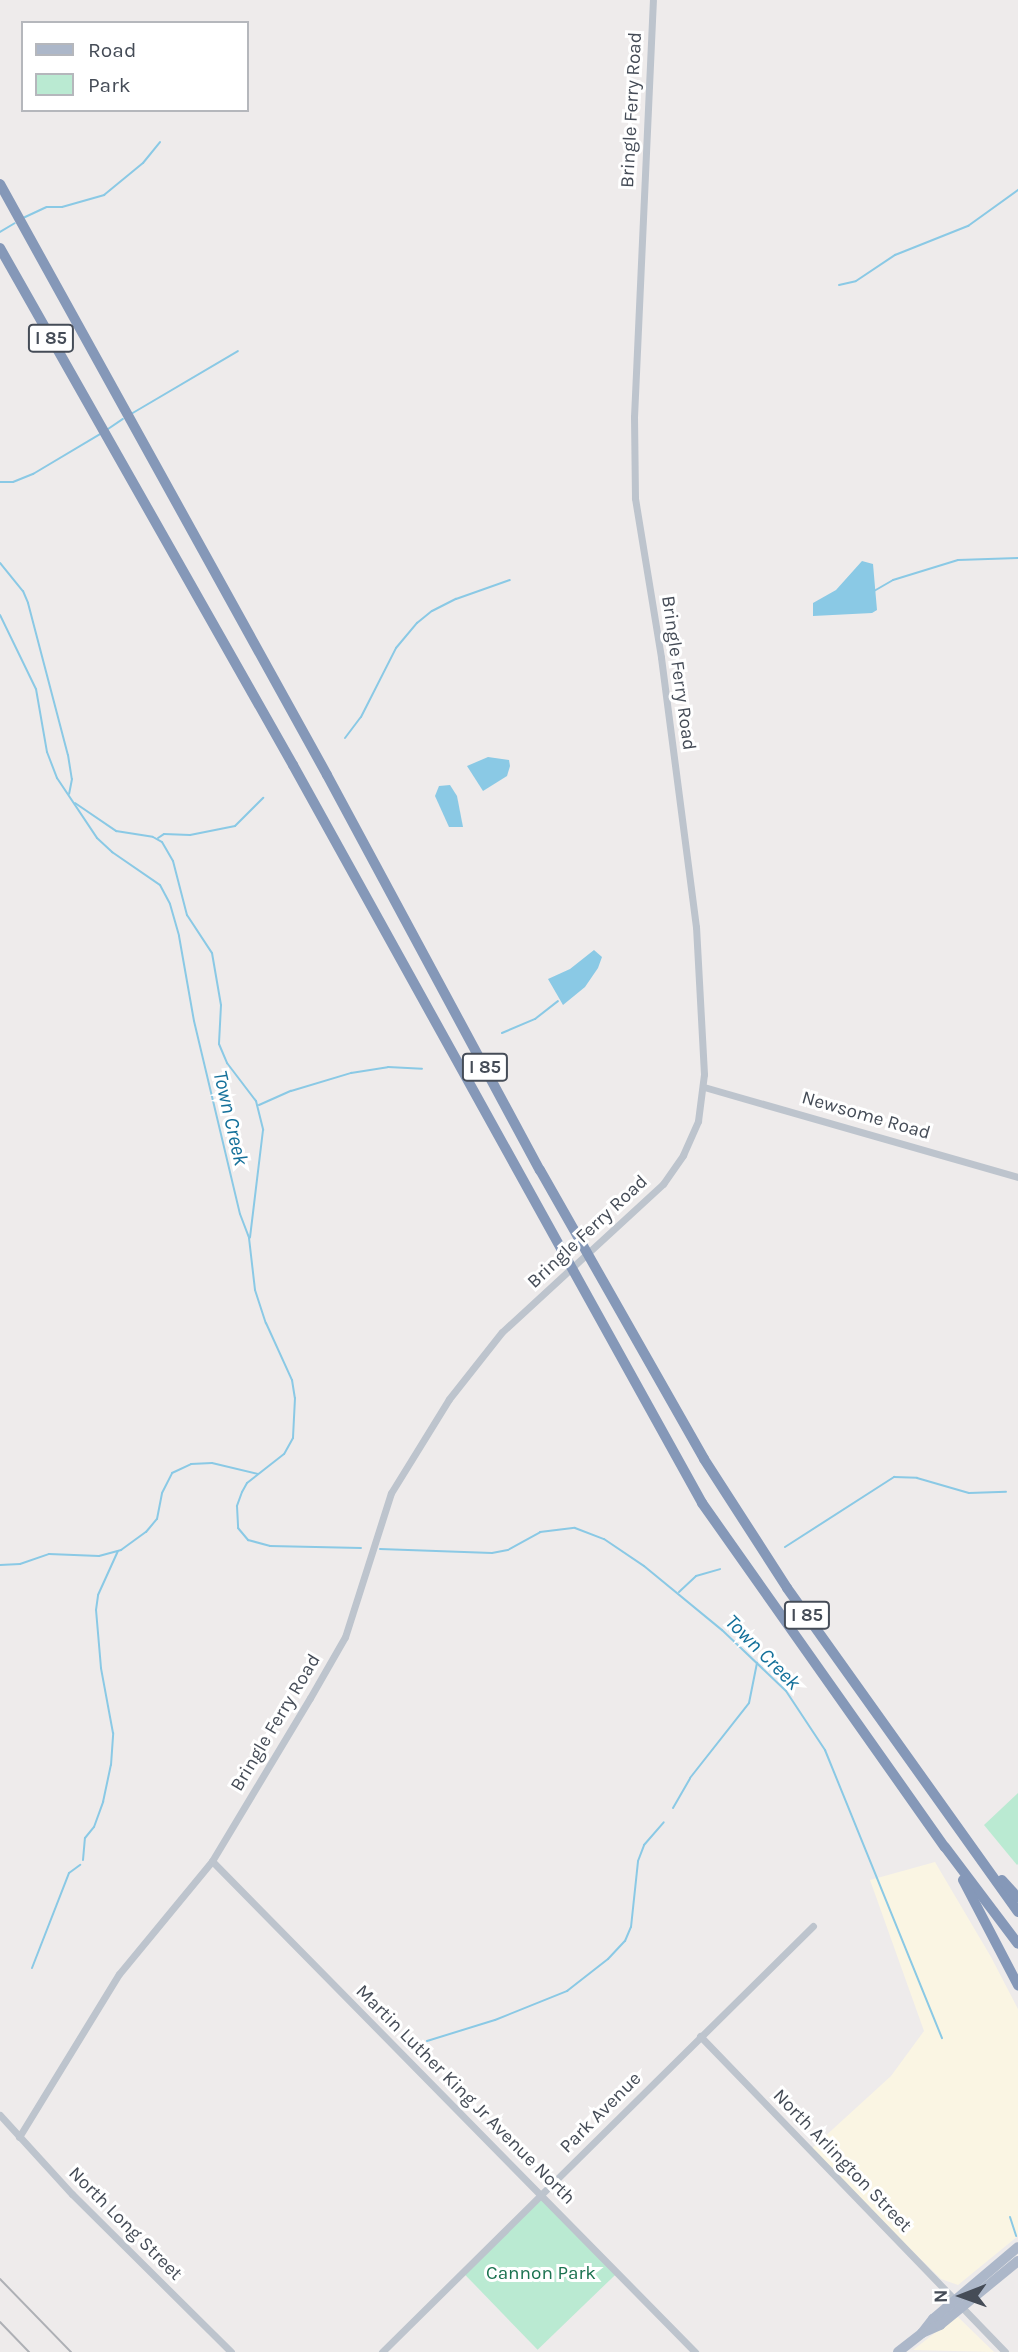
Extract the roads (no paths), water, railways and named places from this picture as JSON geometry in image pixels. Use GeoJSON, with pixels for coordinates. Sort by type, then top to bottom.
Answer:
{"type":"FeatureCollection","features":[{"type":"Feature","properties":{"kind":"highway","name":"I 85"},"geometry":{"type":"LineString","coordinates":[[0,184],[540,1170],[704,1459],[787,1588],[1018,1912]]}},
{"type":"Feature","properties":{"kind":"highway","name":"I 85"},"geometry":{"type":"LineString","coordinates":[[0,248],[702,1503],[944,1847],[1018,1944]]}},
{"type":"Feature","properties":{"kind":"highway"},"geometry":{"type":"LineString","coordinates":[[944,1847],[1018,1985]]}},
{"type":"Feature","properties":{"kind":"highway"},"geometry":{"type":"LineString","coordinates":[[973,1851],[1018,1898]]}},
{"type":"Feature","properties":{"kind":"main road"},"geometry":{"type":"LineString","coordinates":[[958,2304],[1018,2247]]}},
{"type":"Feature","properties":{"kind":"main road"},"geometry":{"type":"LineString","coordinates":[[898,2352],[922,2333],[933,2319],[1018,2261]]}},
{"type":"Feature","properties":{"kind":"street","name":"Bringle Ferry Road"},"geometry":{"type":"LineString","coordinates":[[19,2137],[119,1974],[212,1861],[345,1637],[382,1514],[406,1466],[474,1364],[502,1332],[663,1184],[683,1155],[698,1121],[704,1087],[696,927],[661,657],[635,498],[634,417],[653,0]]}},
{"type":"Feature","properties":{"kind":"street","name":"Newsome Road"},"geometry":{"type":"LineString","coordinates":[[704,1087],[1018,1177]]}},
{"type":"Feature","properties":{"kind":"street","name":"Martin Luther King Jr Avenue North"},"geometry":{"type":"LineString","coordinates":[[212,1861],[695,2352]]}},
{"type":"Feature","properties":{"kind":"street","name":"Park Avenue"},"geometry":{"type":"LineString","coordinates":[[382,2352],[813,1926]]}},
{"type":"Feature","properties":{"kind":"street","name":"North Arlington Street"},"geometry":{"type":"LineString","coordinates":[[700,2036],[1005,2352]]}},
{"type":"Feature","properties":{"kind":"street","name":"North Long Street"},"geometry":{"type":"LineString","coordinates":[[0,2115],[231,2352]]}},
{"type":"Feature","properties":{"kind":"water"},"geometry":{"type":"Polygon","coordinates":[[[862,561],[873,564],[877,610],[872,613],[813,616],[813,603],[836,590],[862,561]]]}},
{"type":"Feature","properties":{"kind":"water"},"geometry":{"type":"Polygon","coordinates":[[[488,757],[509,760],[510,766],[507,776],[483,791],[467,766],[488,757]]]}},
{"type":"Feature","properties":{"kind":"water"},"geometry":{"type":"Polygon","coordinates":[[[450,785],[457,796],[463,827],[449,827],[435,796],[439,786],[450,785]]]}},
{"type":"Feature","properties":{"kind":"water"},"geometry":{"type":"Polygon","coordinates":[[[594,950],[602,957],[598,968],[585,987],[563,1005],[548,979],[570,969],[594,950]]]}},
{"type":"Feature","properties":{"kind":"waterway"},"geometry":{"type":"LineString","coordinates":[[23,218],[47,207],[62,207],[104,195],[143,163],[160,142]]}},
{"type":"Feature","properties":{"kind":"waterway"},"geometry":{"type":"LineString","coordinates":[[839,285],[856,281],[895,255],[968,226],[1018,190]]}},
{"type":"Feature","properties":{"kind":"waterway"},"geometry":{"type":"LineString","coordinates":[[0,232],[15,223]]}},
{"type":"Feature","properties":{"kind":"waterway"},"geometry":{"type":"LineString","coordinates":[[131,414],[238,351]]}},
{"type":"Feature","properties":{"kind":"waterway"},"geometry":{"type":"LineString","coordinates":[[108,429],[123,419]]}},
{"type":"Feature","properties":{"kind":"waterway"},"geometry":{"type":"LineString","coordinates":[[0,482],[13,482],[33,474],[100,434]]}},
{"type":"Feature","properties":{"kind":"waterway"},"geometry":{"type":"LineString","coordinates":[[874,591],[893,580],[958,560],[1018,558]]}},
{"type":"Feature","properties":{"kind":"waterway"},"geometry":{"type":"LineString","coordinates":[[0,563],[23,591],[28,603],[68,755],[72,779],[69,794]]}},
{"type":"Feature","properties":{"kind":"waterway"},"geometry":{"type":"LineString","coordinates":[[345,738],[361,717],[396,648],[417,623],[432,611],[456,599],[510,580]]}},
{"type":"Feature","properties":{"kind":"waterway","name":"Town Creek"},"geometry":{"type":"LineString","coordinates":[[0,615],[36,689],[47,752],[57,778],[97,838],[112,852],[160,885],[170,904],[179,936],[194,1021],[240,1214],[249,1238],[255,1290],[266,1323],[292,1380],[295,1398],[293,1438],[284,1454],[247,1483],[237,1506],[238,1528],[248,1540],[270,1546],[361,1548]]}},
{"type":"Feature","properties":{"kind":"waterway"},"geometry":{"type":"LineString","coordinates":[[158,838],[164,834],[190,835],[235,826],[263,798]]}},
{"type":"Feature","properties":{"kind":"waterway"},"geometry":{"type":"LineString","coordinates":[[75,803],[116,831],[153,837],[162,842],[173,861],[187,915],[212,953],[221,1005],[219,1044],[227,1063],[256,1101],[263,1130],[250,1237]]}},
{"type":"Feature","properties":{"kind":"waterway"},"geometry":{"type":"LineString","coordinates":[[502,1033],[535,1019],[558,1001]]}},
{"type":"Feature","properties":{"kind":"waterway"},"geometry":{"type":"LineString","coordinates":[[259,1105],[291,1091],[351,1073],[388,1067],[422,1069]]}},
{"type":"Feature","properties":{"kind":"waterway"},"geometry":{"type":"LineString","coordinates":[[0,1565],[20,1564],[49,1554],[99,1556],[121,1550],[146,1532],[157,1519],[162,1493],[172,1473],[191,1464],[212,1463],[258,1474]]}},
{"type":"Feature","properties":{"kind":"waterway"},"geometry":{"type":"LineString","coordinates":[[785,1547],[894,1477],[917,1478],[969,1493],[1006,1492]]}},
{"type":"Feature","properties":{"kind":"waterway","name":"Town Creek"},"geometry":{"type":"LineString","coordinates":[[380,1549],[492,1553],[508,1550],[540,1532],[575,1528],[604,1539],[644,1566],[722,1630],[786,1691],[825,1750],[942,2038]]}},
{"type":"Feature","properties":{"kind":"waterway"},"geometry":{"type":"LineString","coordinates":[[83,1860],[85,1838],[94,1827],[103,1802],[111,1765],[113,1733],[101,1668],[96,1610],[98,1595],[118,1551]]}},
{"type":"Feature","properties":{"kind":"waterway"},"geometry":{"type":"LineString","coordinates":[[679,1592],[696,1576],[720,1569]]}},
{"type":"Feature","properties":{"kind":"waterway"},"geometry":{"type":"LineString","coordinates":[[673,1808],[690,1778],[749,1703],[757,1663]]}},
{"type":"Feature","properties":{"kind":"waterway"},"geometry":{"type":"LineString","coordinates":[[427,2041],[495,2020],[567,1991],[608,1959],[625,1941],[631,1927],[638,1861],[644,1845],[664,1822]]}},
{"type":"Feature","properties":{"kind":"waterway"},"geometry":{"type":"LineString","coordinates":[[32,1968],[69,1873],[80,1865]]}},
{"type":"Feature","properties":{"kind":"waterway","name":"Town Creek"},"geometry":{"type":"LineString","coordinates":[[1010,2217],[1016,2236]]}},
{"type":"Feature","properties":{"kind":"railway"},"geometry":{"type":"LineString","coordinates":[[0,2279],[71,2352]]}},
{"type":"Feature","properties":{"kind":"railway"},"geometry":{"type":"LineString","coordinates":[[0,2322],[29,2352]]}},
{"type":"Feature","properties":{"kind":"park label","name":"Cannon Park"},"geometry":{"type":"Point","coordinates":[541,2274]}}]}
